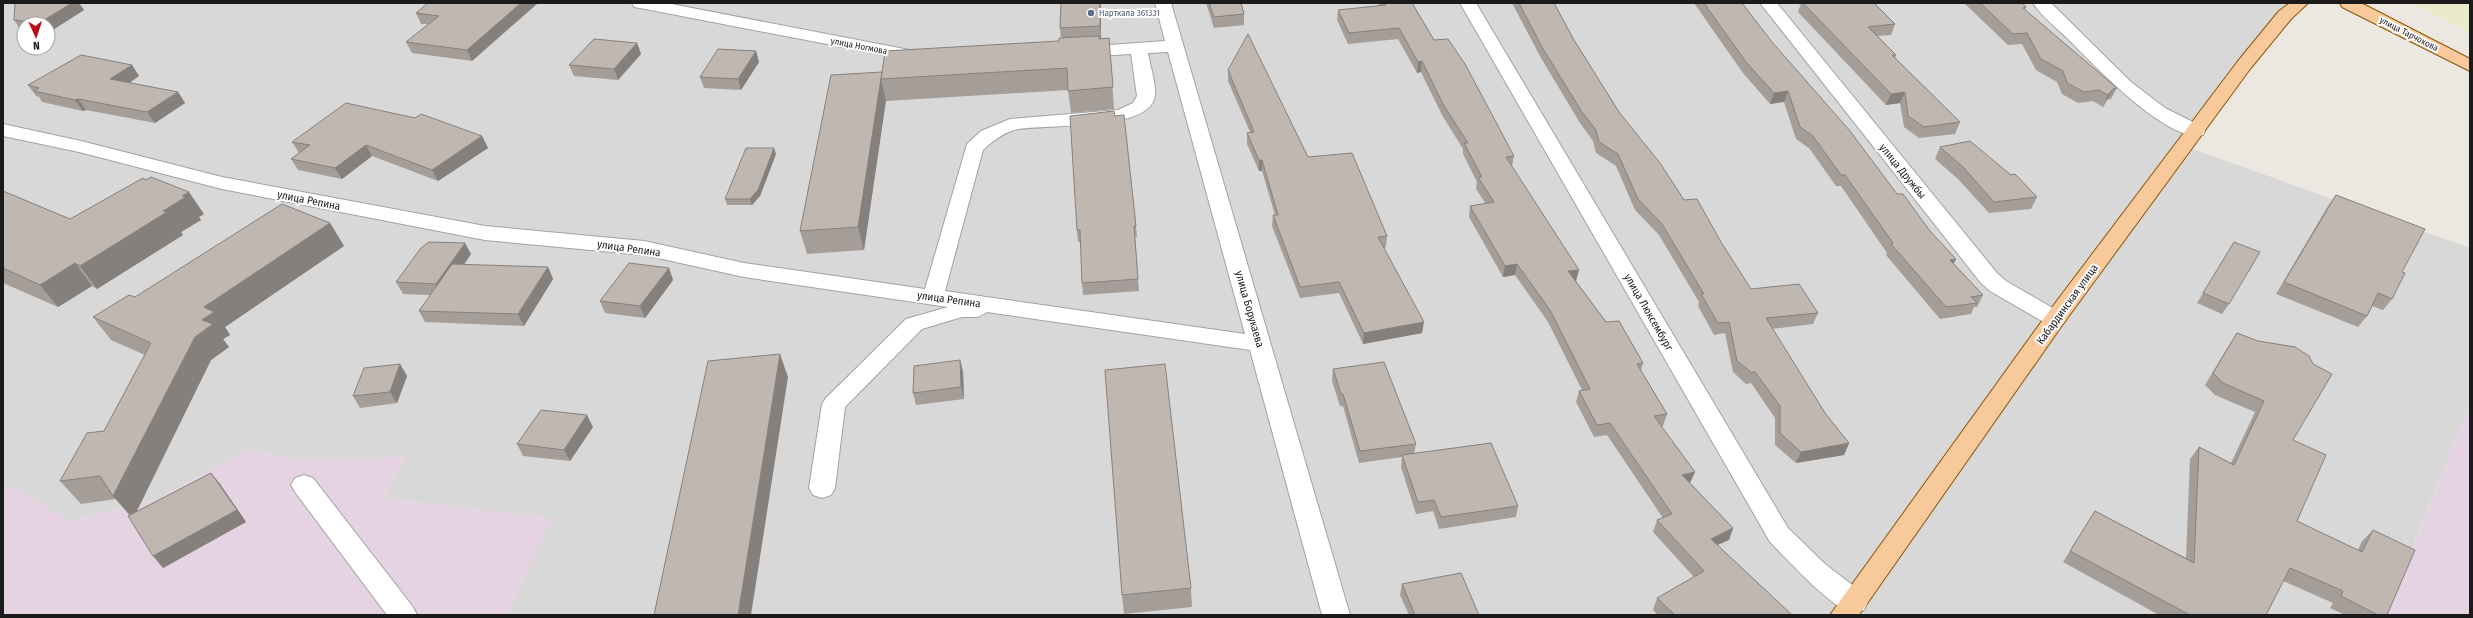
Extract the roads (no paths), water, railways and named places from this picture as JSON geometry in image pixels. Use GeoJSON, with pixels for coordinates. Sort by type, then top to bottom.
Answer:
{"type":"FeatureCollection","features":[{"type":"Feature","properties":{"kind":"main road","name":"Кабардинская улица"},"geometry":{"type":"LineString","coordinates":[[1849,608],[2055,318],[2244,65],[2280,21],[2300,3]]}},
{"type":"Feature","properties":{"kind":"main road","name":"улица Тарчокова"},"geometry":{"type":"LineString","coordinates":[[2348,3],[2470,66]]}},
{"type":"Feature","properties":{"kind":"street","name":"улица Ногмова"},"geometry":{"type":"LineString","coordinates":[[640,3],[932,58]]}},
{"type":"Feature","properties":{"kind":"street","name":"улица Борукаева"},"geometry":{"type":"LineString","coordinates":[[1164,3],[1336,615]]}},
{"type":"Feature","properties":{"kind":"street","name":"улица Люксембург"},"geometry":{"type":"LineString","coordinates":[[1468,3],[1779,535],[1849,608]]}},
{"type":"Feature","properties":{"kind":"street","name":"улица Дружбы"},"geometry":{"type":"LineString","coordinates":[[1768,3],[1989,278],[1998,286],[2055,318]]}},
{"type":"Feature","properties":{"kind":"street"},"geometry":{"type":"LineString","coordinates":[[2041,3],[2125,86],[2158,112],[2196,131]]}},
{"type":"Feature","properties":{"kind":"street"},"geometry":{"type":"LineString","coordinates":[[1062,54],[1175,46]]}},
{"type":"Feature","properties":{"kind":"street"},"geometry":{"type":"LineString","coordinates":[[933,297],[974,148],[988,135],[1010,125],[1121,115],[1140,107],[1146,96],[1139,49]]}},
{"type":"Feature","properties":{"kind":"street","name":"улица Репина"},"geometry":{"type":"LineString","coordinates":[[3,130],[81,147],[222,183],[485,233],[644,248],[744,270],[1260,344]]}},
{"type":"Feature","properties":{"kind":"street"},"geometry":{"type":"LineString","coordinates":[[822,488],[834,404],[914,324],[962,310],[1005,307]]}},
{"type":"Feature","properties":{"kind":"street"},"geometry":{"type":"LineString","coordinates":[[304,485],[403,615]]}},
{"type":"Feature","properties":{"kind":"place","name":"Нарткала 361331"},"geometry":{"type":"Point","coordinates":[1091,13]}}]}
